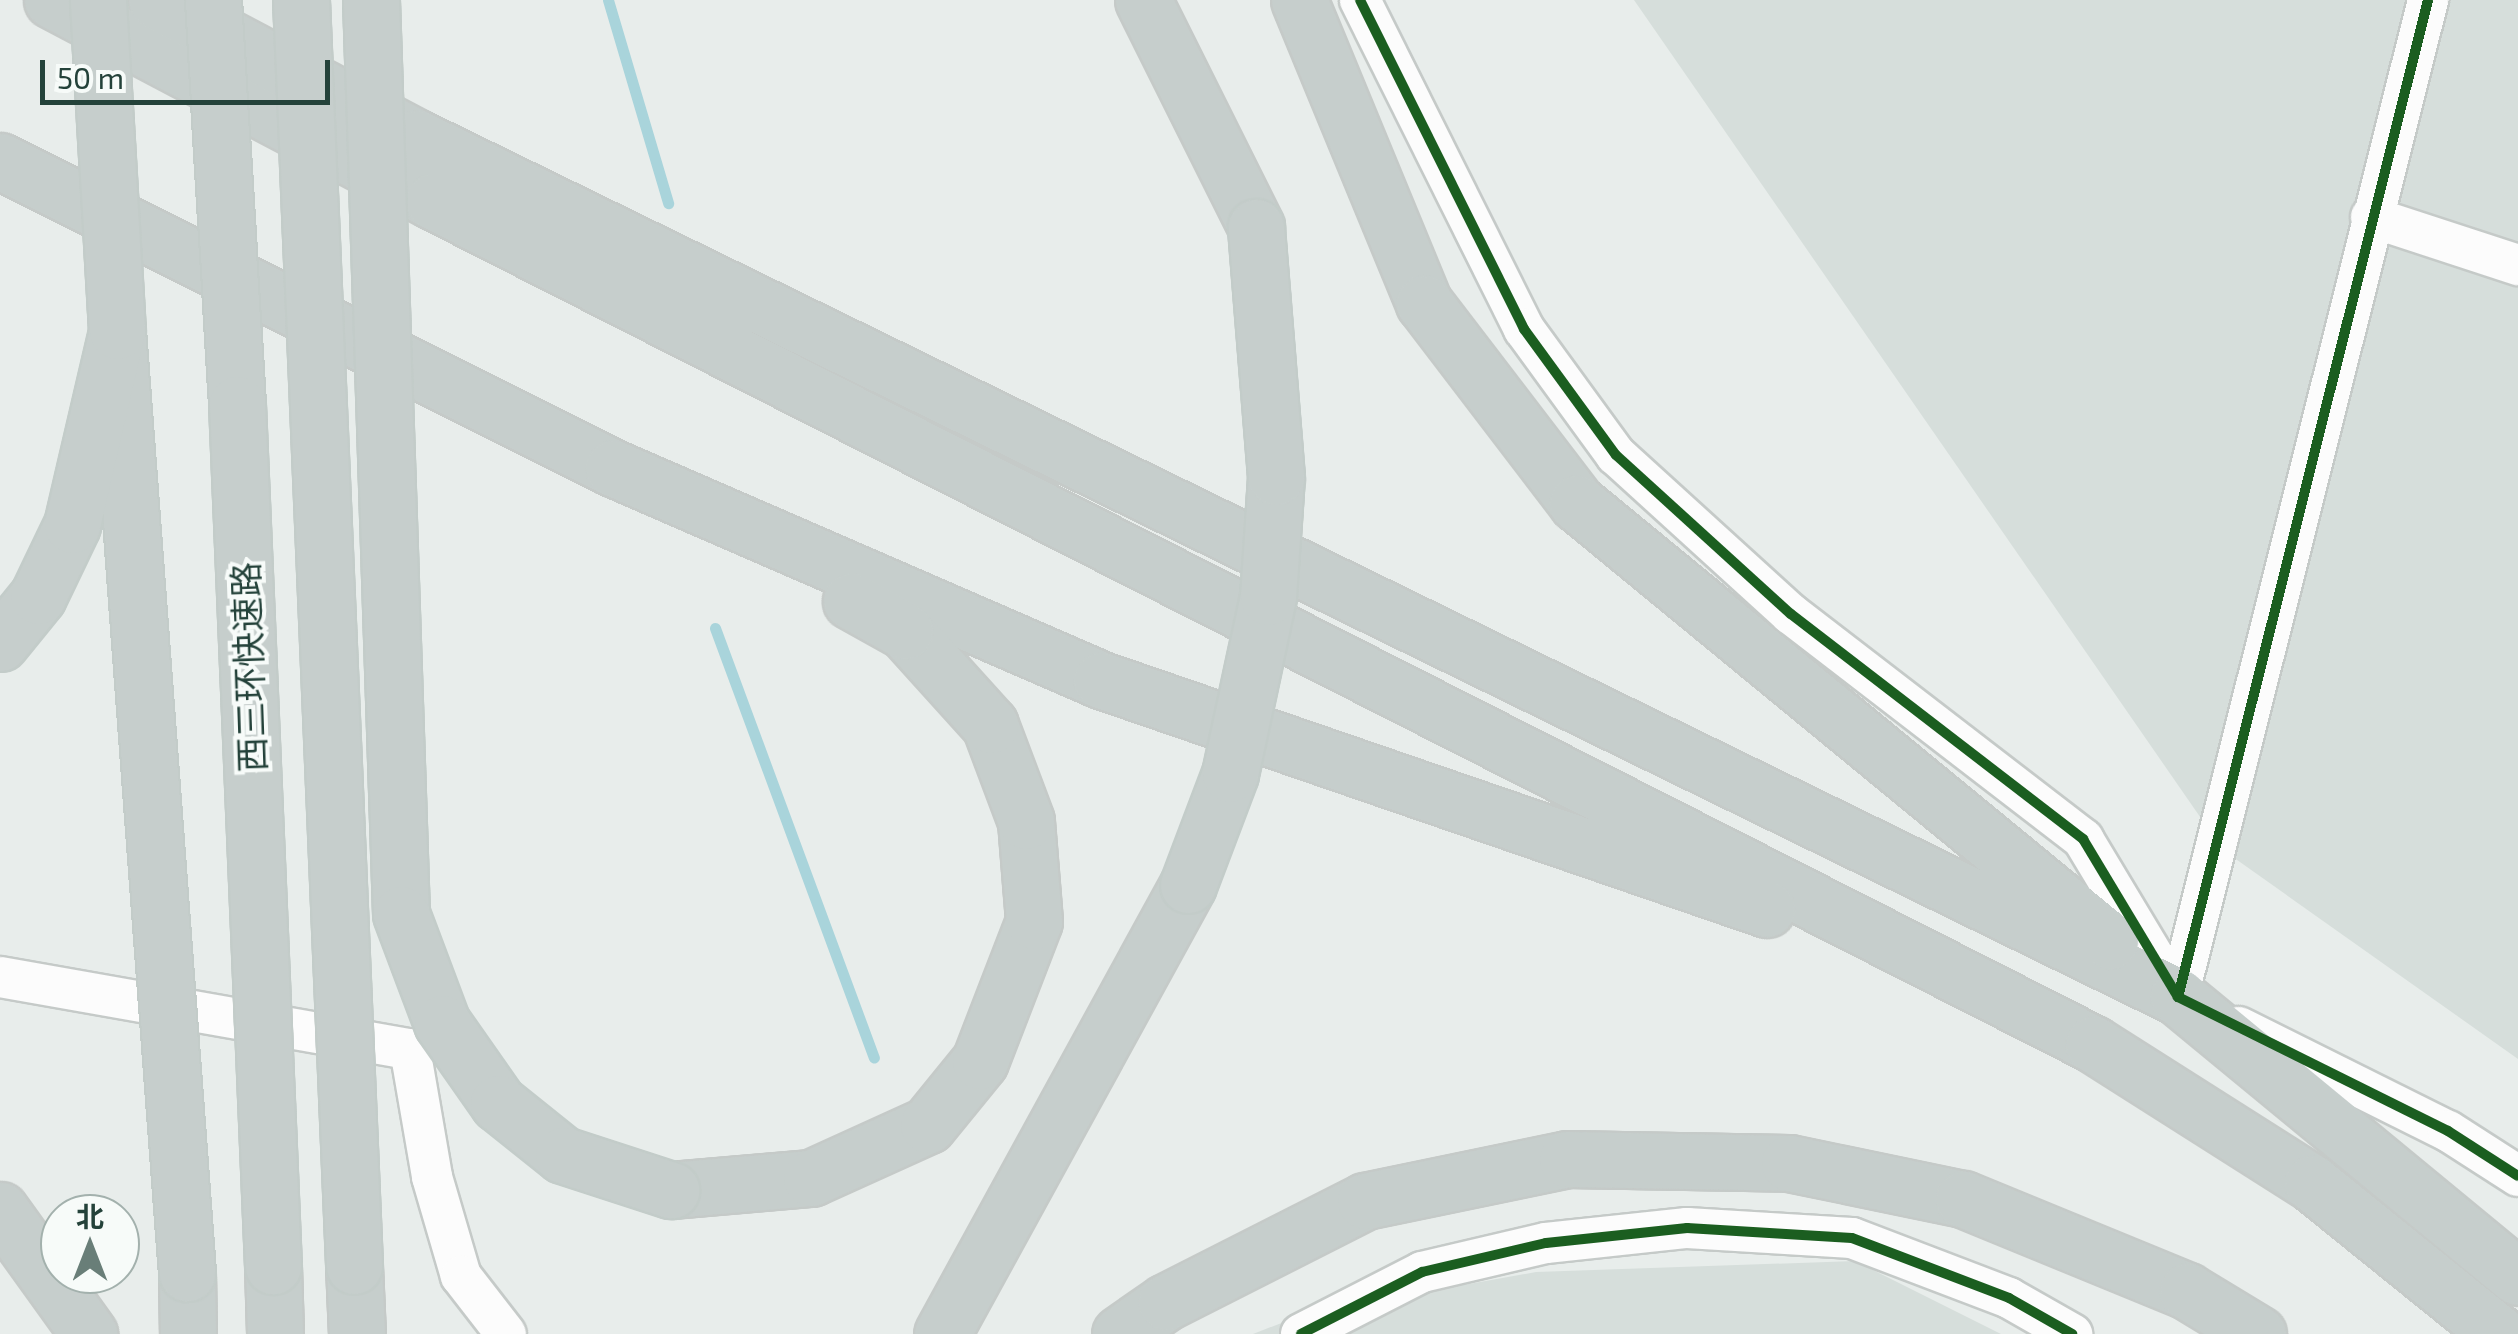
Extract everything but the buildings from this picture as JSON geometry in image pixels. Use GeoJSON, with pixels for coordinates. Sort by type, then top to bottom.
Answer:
{"type":"FeatureCollection","features":[{"type":"Feature","properties":{"kind":"highway"},"geometry":{"type":"LineString","coordinates":[[52,0],[433,201],[2093,1044],[2312,1183],[2499,1334]]}},
{"type":"Feature","properties":{"kind":"highway"},"geometry":{"type":"LineString","coordinates":[[98,0],[116,331],[188,1334]]}},
{"type":"Feature","properties":{"kind":"highway"},"geometry":{"type":"LineString","coordinates":[[156,0],[417,138],[2178,997]]}},
{"type":"Feature","properties":{"kind":"highway","name":"西三环快速路"},"geometry":{"type":"LineString","coordinates":[[212,0],[238,424],[275,1334]]}},
{"type":"Feature","properties":{"kind":"highway"},"geometry":{"type":"LineString","coordinates":[[301,0],[357,1334]]}},
{"type":"Feature","properties":{"kind":"highway"},"geometry":{"type":"LineString","coordinates":[[0,161],[613,468],[906,631],[990,725],[1026,822],[1034,922],[980,1061],[928,1124],[811,1178],[671,1190],[563,1155],[498,1103],[442,1023],[401,914],[371,0]]}},
{"type":"Feature","properties":{"kind":"highway"},"geometry":{"type":"LineString","coordinates":[[942,1334],[1188,884],[1230,774],[1268,597],[1276,478],[1256,226],[1143,0]]}},
{"type":"Feature","properties":{"kind":"highway"},"geometry":{"type":"LineString","coordinates":[[1260,0],[1424,303],[1577,503],[2518,1277]]}},
{"type":"Feature","properties":{"kind":"highway"},"geometry":{"type":"LineString","coordinates":[[1299,0],[1424,303]]}},
{"type":"Feature","properties":{"kind":"highway"},"geometry":{"type":"LineString","coordinates":[[0,643],[38,596],[72,524],[116,331]]}},
{"type":"Feature","properties":{"kind":"highway"},"geometry":{"type":"LineString","coordinates":[[613,468],[1101,680],[1957,974]]}},
{"type":"Feature","properties":{"kind":"highway"},"geometry":{"type":"LineString","coordinates":[[1120,1334],[1166,1302],[1365,1202],[1567,1159],[1789,1163],[1963,1199],[2188,1291],[2258,1334]]}},
{"type":"Feature","properties":{"kind":"highway"},"geometry":{"type":"LineString","coordinates":[[0,1210],[90,1334]]}},
{"type":"Feature","properties":{"kind":"street"},"geometry":{"type":"LineString","coordinates":[[1360,0],[1524,329],[1616,455],[1791,614],[2082,839],[2178,997],[2448,1131],[2518,1176]]}},
{"type":"Feature","properties":{"kind":"street"},"geometry":{"type":"LineString","coordinates":[[2178,997],[2428,0]]}},
{"type":"Feature","properties":{"kind":"street"},"geometry":{"type":"LineString","coordinates":[[2371,217],[2518,265]]}},
{"type":"Feature","properties":{"kind":"street"},"geometry":{"type":"LineString","coordinates":[[0,977],[410,1049],[432,1177],[461,1276],[506,1334]]}},
{"type":"Feature","properties":{"kind":"street"},"geometry":{"type":"LineString","coordinates":[[1300,1334],[1422,1272],[1546,1243],[1687,1228],[1852,1238],[2010,1298],[2072,1334]]}},
{"type":"Feature","properties":{"kind":"shaded area"},"geometry":{"type":"Polygon","coordinates":[[[1634,0],[2518,0],[2518,1059],[2223,850],[1634,0]]]}},
{"type":"Feature","properties":{"kind":"shaded area"},"geometry":{"type":"Polygon","coordinates":[[[1855,1261],[2001,1334],[1253,1334],[1307,1313],[1536,1272],[1855,1261]]]}},
{"type":"Feature","properties":{"kind":"waterway"},"geometry":{"type":"LineString","coordinates":[[608,0],[668,203]]}},
{"type":"Feature","properties":{"kind":"waterway"},"geometry":{"type":"LineString","coordinates":[[715,628],[874,1058]]}},
{"type":"Feature","properties":{"kind":"cycle path"},"geometry":{"type":"LineString","coordinates":[[1360,0],[1524,329],[1616,455],[1791,614],[2083,839],[2178,997],[2448,1131],[2518,1176]]}},
{"type":"Feature","properties":{"kind":"cycle path"},"geometry":{"type":"LineString","coordinates":[[2178,997],[2428,0]]}},
{"type":"Feature","properties":{"kind":"cycle path"},"geometry":{"type":"LineString","coordinates":[[1301,1334],[1422,1272],[1546,1243],[1687,1228],[1852,1238],[2009,1298],[2072,1334]]}}]}
